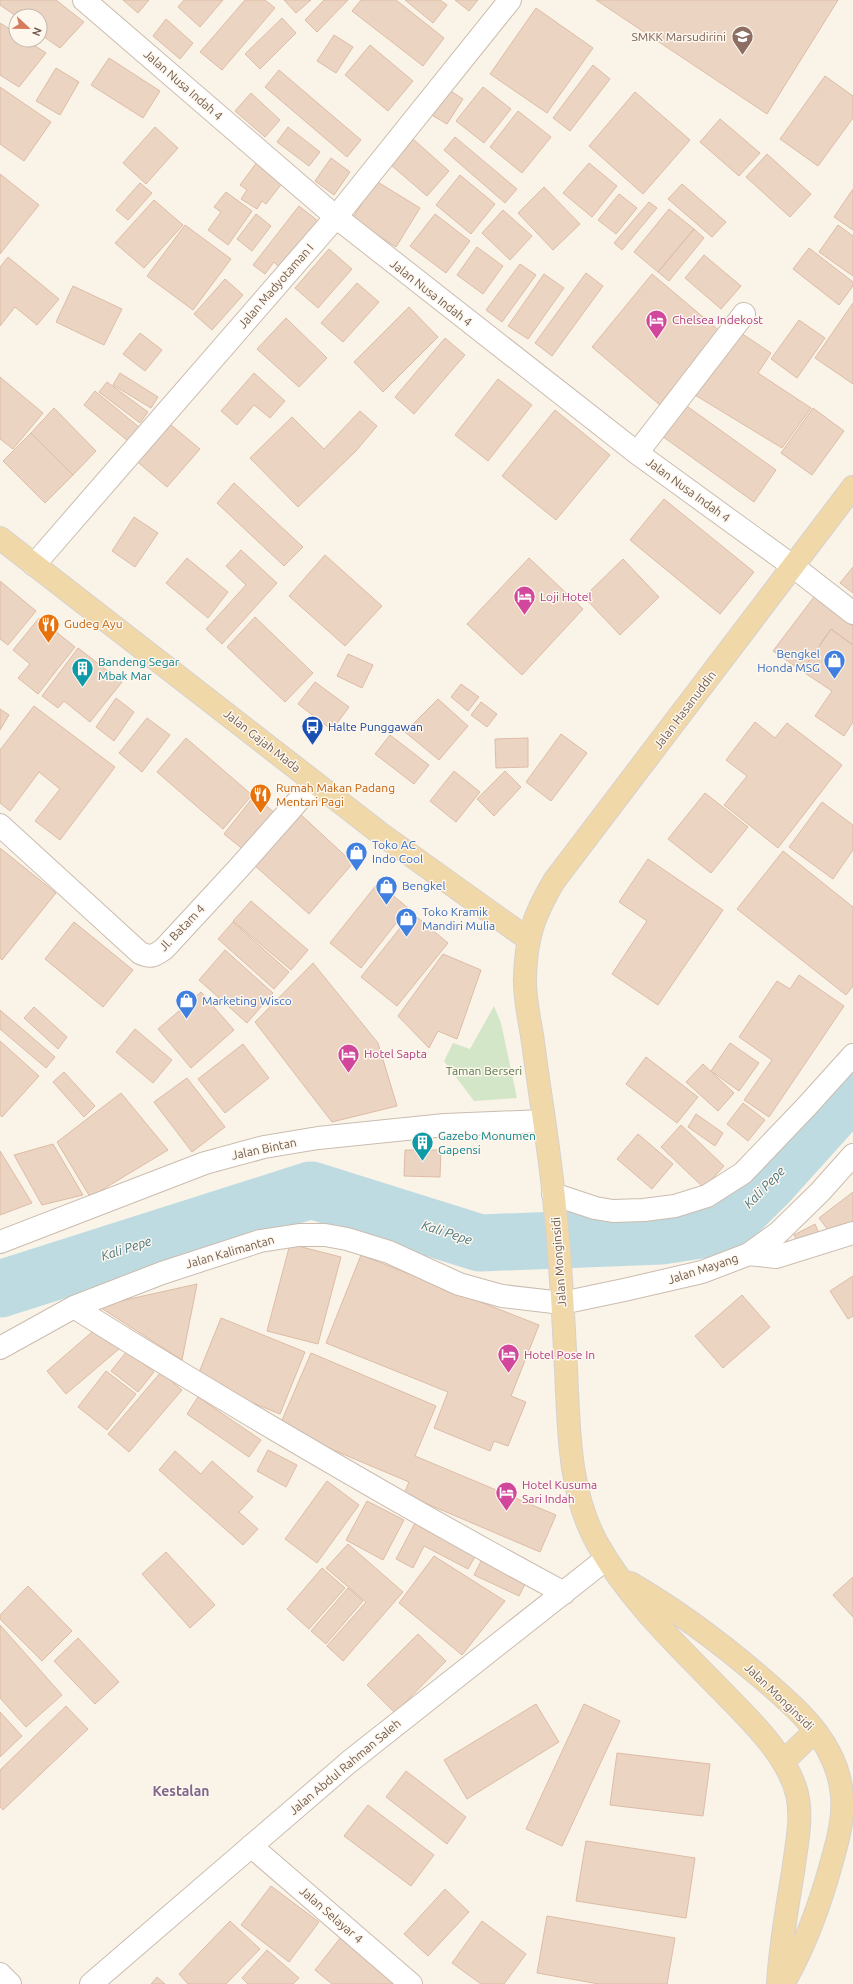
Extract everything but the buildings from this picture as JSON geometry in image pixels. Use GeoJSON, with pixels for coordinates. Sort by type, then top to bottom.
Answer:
{"type":"FeatureCollection","features":[{"type":"Feature","properties":{"kind":"main road","name":"Jalan Hasanuddin"},"geometry":{"type":"LineString","coordinates":[[528,939],[538,908],[554,881],[794,567],[853,487]]}},
{"type":"Feature","properties":{"kind":"main road","name":"Jalan Gajah Mada"},"geometry":{"type":"LineString","coordinates":[[0,538],[381,834],[528,939]]}},
{"type":"Feature","properties":{"kind":"main road","name":"Jalan Monginsidi"},"geometry":{"type":"LineString","coordinates":[[528,939],[525,980],[554,1200],[570,1446],[573,1470],[589,1528],[606,1559],[653,1619],[739,1709],[783,1762],[797,1795],[799,1818],[780,1951],[778,1984]]}},
{"type":"Feature","properties":{"kind":"main road","name":"Jalan Monginsidi"},"geometry":{"type":"LineString","coordinates":[[619,1577],[672,1608],[703,1629],[776,1690],[815,1731],[829,1752],[837,1774],[842,1796],[840,1831],[816,1917],[795,1964],[783,1984]]}},
{"type":"Feature","properties":{"kind":"main road"},"geometry":{"type":"LineString","coordinates":[[783,1762],[815,1731]]}},
{"type":"Feature","properties":{"kind":"street","name":"Jalan Nusa Indah 4"},"geometry":{"type":"LineString","coordinates":[[84,0],[336,217],[637,453],[794,567],[853,613]]}},
{"type":"Feature","properties":{"kind":"street","name":"Jalan Madyotaman I"},"geometry":{"type":"LineString","coordinates":[[34,565],[336,217],[510,0]]}},
{"type":"Feature","properties":{"kind":"street"},"geometry":{"type":"LineString","coordinates":[[637,453],[744,314]]}},
{"type":"Feature","properties":{"kind":"street","name":"Jl. Batam 4"},"geometry":{"type":"LineString","coordinates":[[0,825],[140,953],[148,957],[156,956],[237,870],[314,783]]}},
{"type":"Feature","properties":{"kind":"street"},"geometry":{"type":"LineString","coordinates":[[554,1200],[613,1211],[644,1210],[675,1206],[707,1196],[744,1173],[783,1133],[853,1055]]}},
{"type":"Feature","properties":{"kind":"street","name":"Jalan Bintan"},"geometry":{"type":"LineString","coordinates":[[0,1242],[204,1163],[264,1147],[318,1138],[445,1125],[543,1121]]}},
{"type":"Feature","properties":{"kind":"street","name":"Jalan Mayang"},"geometry":{"type":"LineString","coordinates":[[561,1294],[624,1290],[702,1272],[749,1254],[778,1233],[820,1192],[853,1155]]}},
{"type":"Feature","properties":{"kind":"street"},"geometry":{"type":"LineString","coordinates":[[749,1254],[776,1257],[853,1233]]}},
{"type":"Feature","properties":{"kind":"street","name":"Jalan Kalimantan"},"geometry":{"type":"LineString","coordinates":[[0,1348],[74,1307],[162,1273],[260,1241],[299,1235],[325,1235],[347,1239],[389,1252],[459,1284],[502,1296],[561,1294]]}},
{"type":"Feature","properties":{"kind":"street"},"geometry":{"type":"LineString","coordinates":[[74,1307],[323,1458],[456,1534],[564,1592]]}},
{"type":"Feature","properties":{"kind":"street","name":"Jalan Abdul Rahman Saleh"},"geometry":{"type":"LineString","coordinates":[[91,1984],[350,1762],[606,1559]]}},
{"type":"Feature","properties":{"kind":"street","name":"Jalan Selayar 4"},"geometry":{"type":"LineString","coordinates":[[251,1846],[409,1983]]}},
{"type":"Feature","properties":{"kind":"street"},"geometry":{"type":"LineString","coordinates":[[0,1974],[10,1984]]}},
{"type":"Feature","properties":{"kind":"green space","name":"Taman Berseri"},"geometry":{"type":"Polygon","coordinates":[[[494,1006],[501,1023],[517,1098],[474,1101],[444,1061],[453,1043],[470,1049],[494,1006]]]}},
{"type":"Feature","properties":{"kind":"waterway","name":"Kali Pepe"},"geometry":{"type":"LineString","coordinates":[[0,1289],[311,1190],[480,1243],[661,1236],[725,1226],[770,1181],[853,1089]]}},
{"type":"Feature","properties":{"kind":"place","name":"SMKK Marsudirini"},"geometry":{"type":"Point","coordinates":[742,56]}},
{"type":"Feature","properties":{"kind":"place","name":"Chelsea Indekost"},"geometry":{"type":"Point","coordinates":[657,340]}},
{"type":"Feature","properties":{"kind":"place","name":"Loji Hotel"},"geometry":{"type":"Point","coordinates":[525,616]}},
{"type":"Feature","properties":{"kind":"place","name":"Gudeg Ayu"},"geometry":{"type":"Point","coordinates":[48,644]}},
{"type":"Feature","properties":{"kind":"place","name":"Bengkel Honda MSG"},"geometry":{"type":"Point","coordinates":[835,680]}},
{"type":"Feature","properties":{"kind":"place","name":"Bandeng Segar Mbak Mar"},"geometry":{"type":"Point","coordinates":[82,688]}},
{"type":"Feature","properties":{"kind":"place","name":"Halte Punggawan"},"geometry":{"type":"Point","coordinates":[313,746]}},
{"type":"Feature","properties":{"kind":"place","name":"Rumah Makan Padang Mentari Pagi"},"geometry":{"type":"Point","coordinates":[261,814]}},
{"type":"Feature","properties":{"kind":"place","name":"Toko AC Indo Cool"},"geometry":{"type":"Point","coordinates":[357,872]}},
{"type":"Feature","properties":{"kind":"place","name":"Bengkel"},"geometry":{"type":"Point","coordinates":[386,906]}},
{"type":"Feature","properties":{"kind":"place","name":"Toko Kramik Mandiri Mulia"},"geometry":{"type":"Point","coordinates":[407,938]}},
{"type":"Feature","properties":{"kind":"place","name":"Marketing Wisco"},"geometry":{"type":"Point","coordinates":[187,1020]}},
{"type":"Feature","properties":{"kind":"place","name":"Hotel Sapta"},"geometry":{"type":"Point","coordinates":[349,1074]}},
{"type":"Feature","properties":{"kind":"place","name":"Gazebo Monumen Gapensi"},"geometry":{"type":"Point","coordinates":[422,1162]}},
{"type":"Feature","properties":{"kind":"place","name":"Hotel Pose In"},"geometry":{"type":"Point","coordinates":[509,1374]}},
{"type":"Feature","properties":{"kind":"place","name":"Hotel Kusuma Sari Indah"},"geometry":{"type":"Point","coordinates":[507,1512]}},
{"type":"Feature","properties":{"kind":"district","name":"Kestalan"},"geometry":{"type":"Point","coordinates":[181,1791]}}]}
